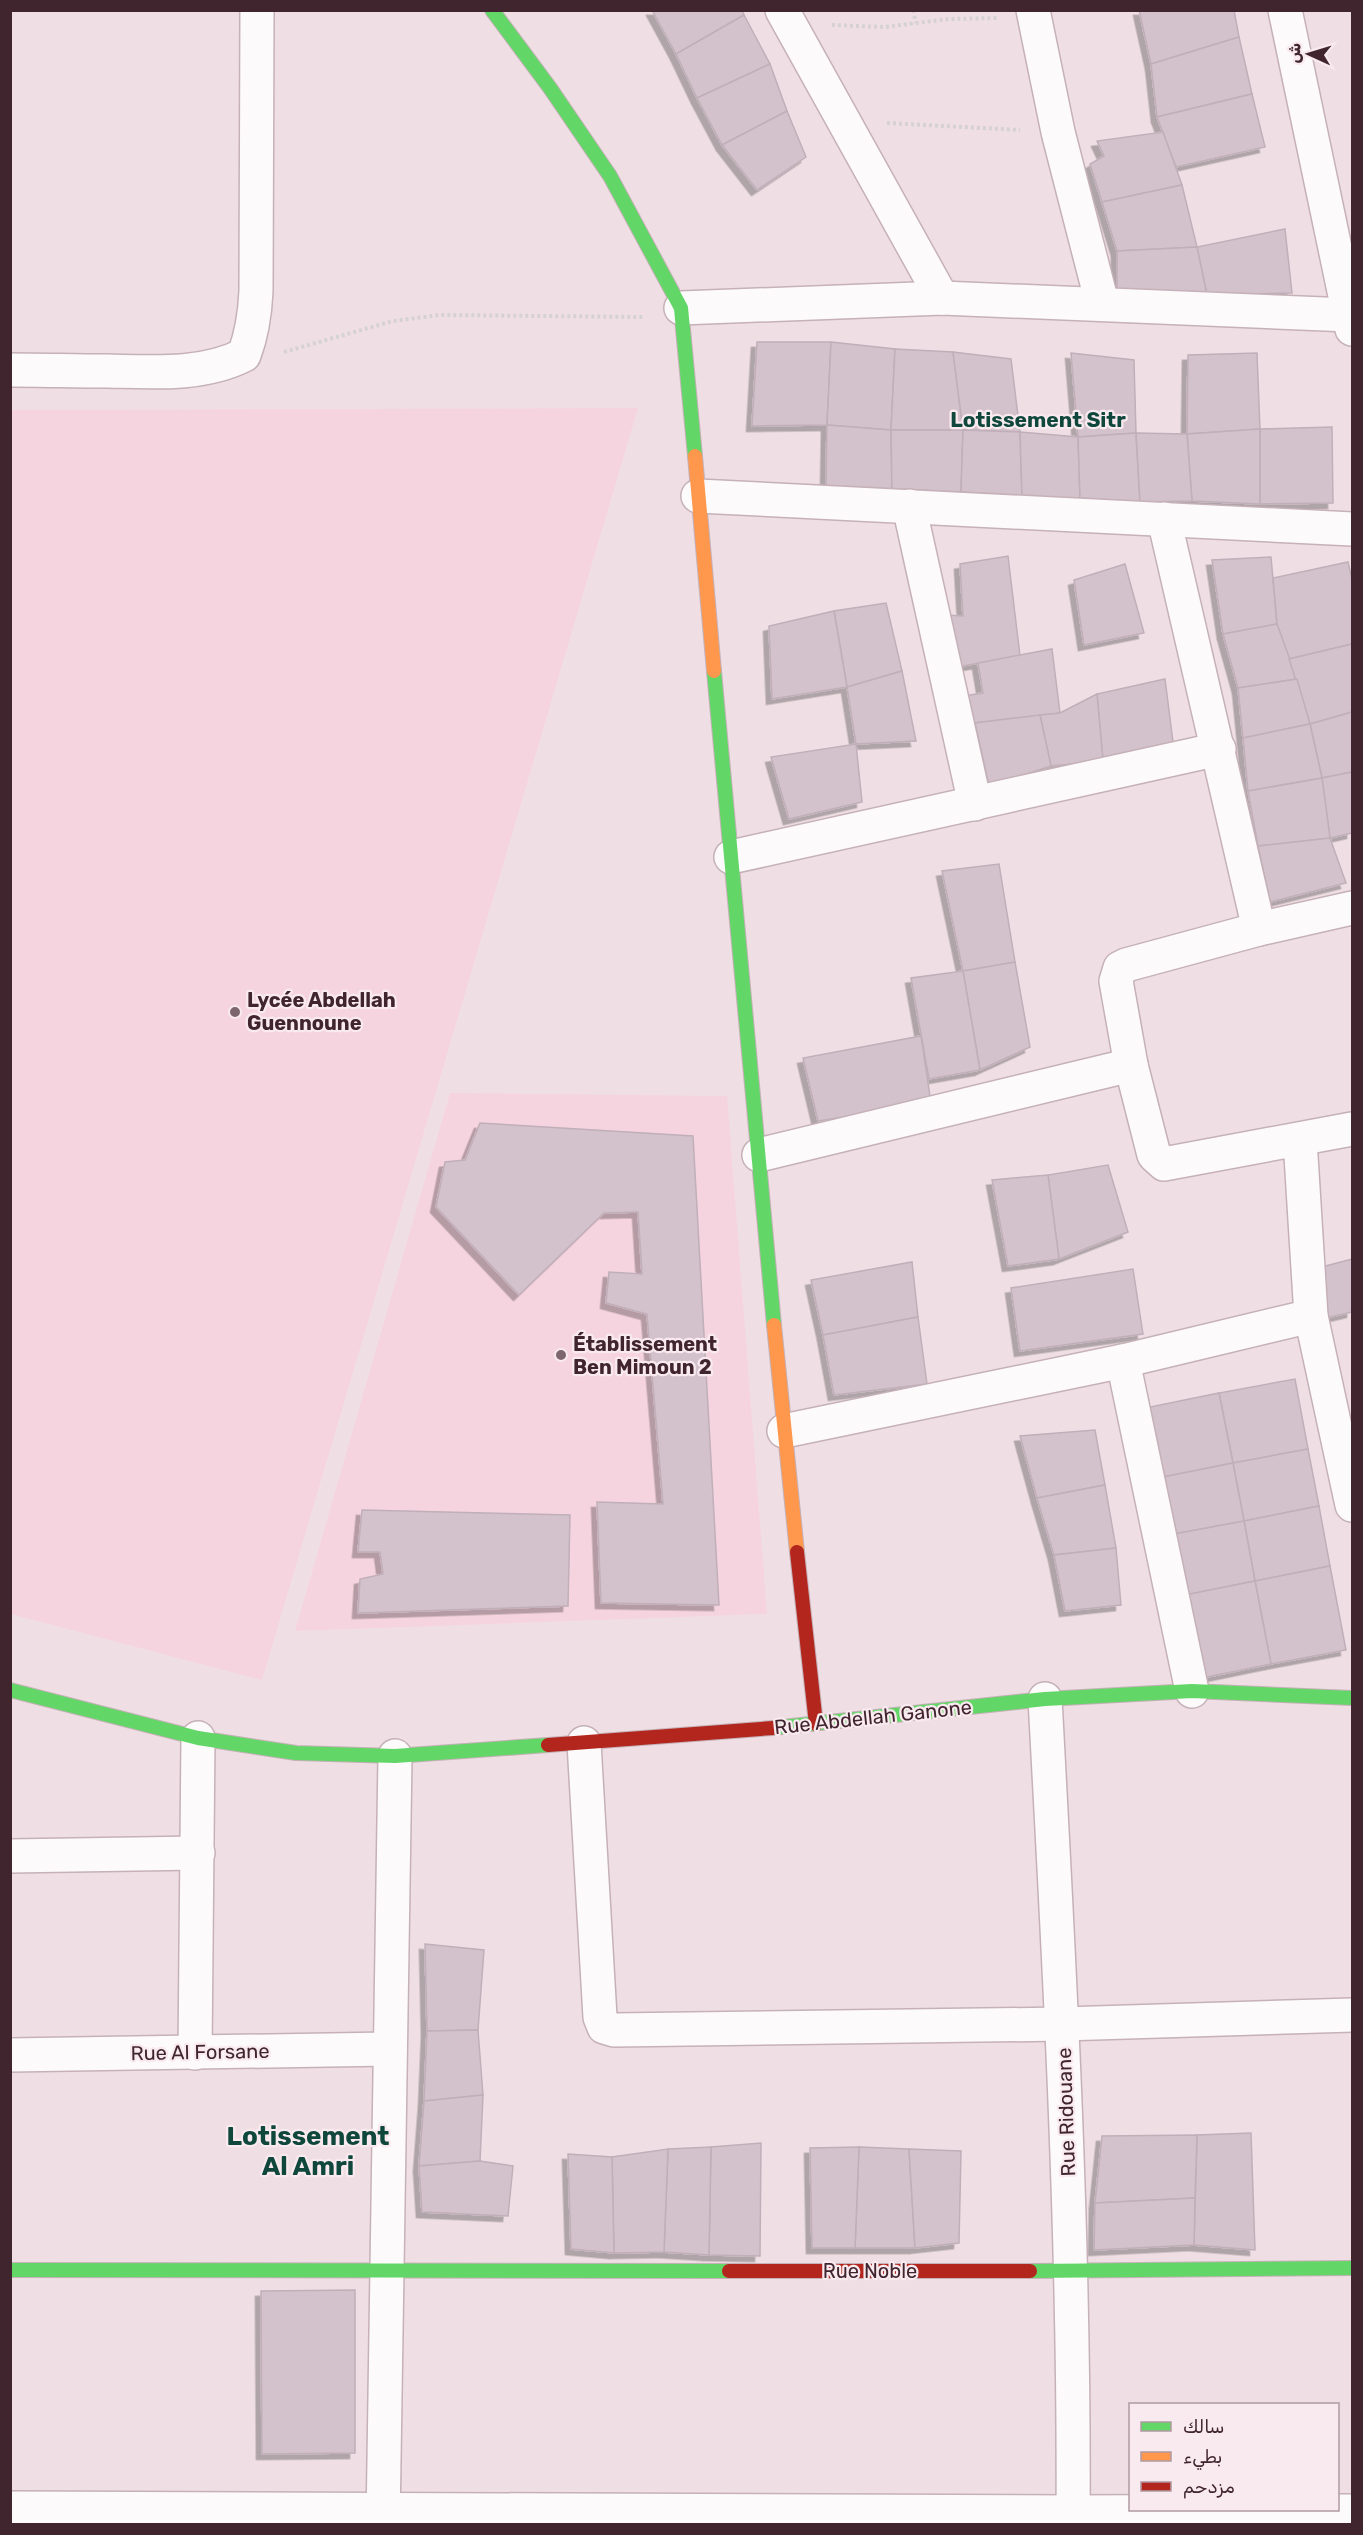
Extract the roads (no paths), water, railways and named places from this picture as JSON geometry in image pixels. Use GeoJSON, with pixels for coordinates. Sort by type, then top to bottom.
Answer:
{"type":"FeatureCollection","features":[{"type":"Feature","properties":{"kind":"street"},"geometry":{"type":"LineString","coordinates":[[10,370],[156,372],[229,363],[244,355],[253,322],[256,291],[256,10]]}},
{"type":"Feature","properties":{"kind":"street"},"geometry":{"type":"LineString","coordinates":[[492,10],[550,88],[610,176],[682,313],[784,1431],[816,1724]]}},
{"type":"Feature","properties":{"kind":"street"},"geometry":{"type":"LineString","coordinates":[[682,313],[942,298],[1102,303],[1351,322],[1285,10]]}},
{"type":"Feature","properties":{"kind":"street"},"geometry":{"type":"LineString","coordinates":[[1034,14],[1058,132],[1102,303]]}},
{"type":"Feature","properties":{"kind":"street"},"geometry":{"type":"LineString","coordinates":[[786,17],[942,298]]}},
{"type":"Feature","properties":{"kind":"street"},"geometry":{"type":"LineString","coordinates":[[698,496],[1353,529]]}},
{"type":"Feature","properties":{"kind":"street"},"geometry":{"type":"LineString","coordinates":[[909,506],[975,804]]}},
{"type":"Feature","properties":{"kind":"street"},"geometry":{"type":"LineString","coordinates":[[1164,519],[1259,929]]}},
{"type":"Feature","properties":{"kind":"street"},"geometry":{"type":"LineString","coordinates":[[731,857],[1219,749]]}},
{"type":"Feature","properties":{"kind":"street"},"geometry":{"type":"LineString","coordinates":[[1353,908],[1259,929],[1126,964],[1120,968],[1116,981],[1131,1065],[1154,1155],[1164,1164],[1353,1129]]}},
{"type":"Feature","properties":{"kind":"street"},"geometry":{"type":"LineString","coordinates":[[759,1155],[1131,1065]]}},
{"type":"Feature","properties":{"kind":"street"},"geometry":{"type":"LineString","coordinates":[[1300,1140],[1311,1316],[1353,1505]]}},
{"type":"Feature","properties":{"kind":"street"},"geometry":{"type":"LineString","coordinates":[[784,1431],[1123,1361],[1311,1316]]}},
{"type":"Feature","properties":{"kind":"street"},"geometry":{"type":"LineString","coordinates":[[1123,1361],[1192,1691]]}},
{"type":"Feature","properties":{"kind":"street","name":"Rue Abdellah Ganone"},"geometry":{"type":"LineString","coordinates":[[10,1690],[198,1738],[296,1753],[395,1756],[816,1724],[1045,1699],[1192,1691],[1353,1698]]}},
{"type":"Feature","properties":{"kind":"street","name":"Rue Ridouane"},"geometry":{"type":"LineString","coordinates":[[1045,1699],[1063,2024],[1071,2272],[1073,2518]]}},
{"type":"Feature","properties":{"kind":"street"},"geometry":{"type":"LineString","coordinates":[[195,2053],[198,1738]]}},
{"type":"Feature","properties":{"kind":"street"},"geometry":{"type":"LineString","coordinates":[[584,1743],[600,2017],[604,2027],[614,2030],[1063,2024],[1353,2015]]}},
{"type":"Feature","properties":{"kind":"street"},"geometry":{"type":"LineString","coordinates":[[382,2516],[395,1756]]}},
{"type":"Feature","properties":{"kind":"street"},"geometry":{"type":"LineString","coordinates":[[10,1856],[198,1853]]}},
{"type":"Feature","properties":{"kind":"street","name":"Rue Al Forsane"},"geometry":{"type":"LineString","coordinates":[[10,2055],[389,2049]]}},
{"type":"Feature","properties":{"kind":"street","name":"Rue Noble"},"geometry":{"type":"LineString","coordinates":[[10,2270],[1071,2272],[1353,2268]]}},
{"type":"Feature","properties":{"kind":"street"},"geometry":{"type":"LineString","coordinates":[[13,2513],[1073,2518],[1353,2511]]}},
{"type":"Feature","properties":{"kind":"place","name":"Lycée Abdellah Guennoune"},"geometry":{"type":"Point","coordinates":[235,1012]}},
{"type":"Feature","properties":{"kind":"place","name":"Établissement Ben Mimoun 2"},"geometry":{"type":"Point","coordinates":[561,1355]}},
{"type":"Feature","properties":{"kind":"district","name":"Lotissement Sitr"},"geometry":{"type":"Point","coordinates":[1038,419]}},
{"type":"Feature","properties":{"kind":"district","name":"Lotissement Al Amri"},"geometry":{"type":"Point","coordinates":[308,2151]}}]}
